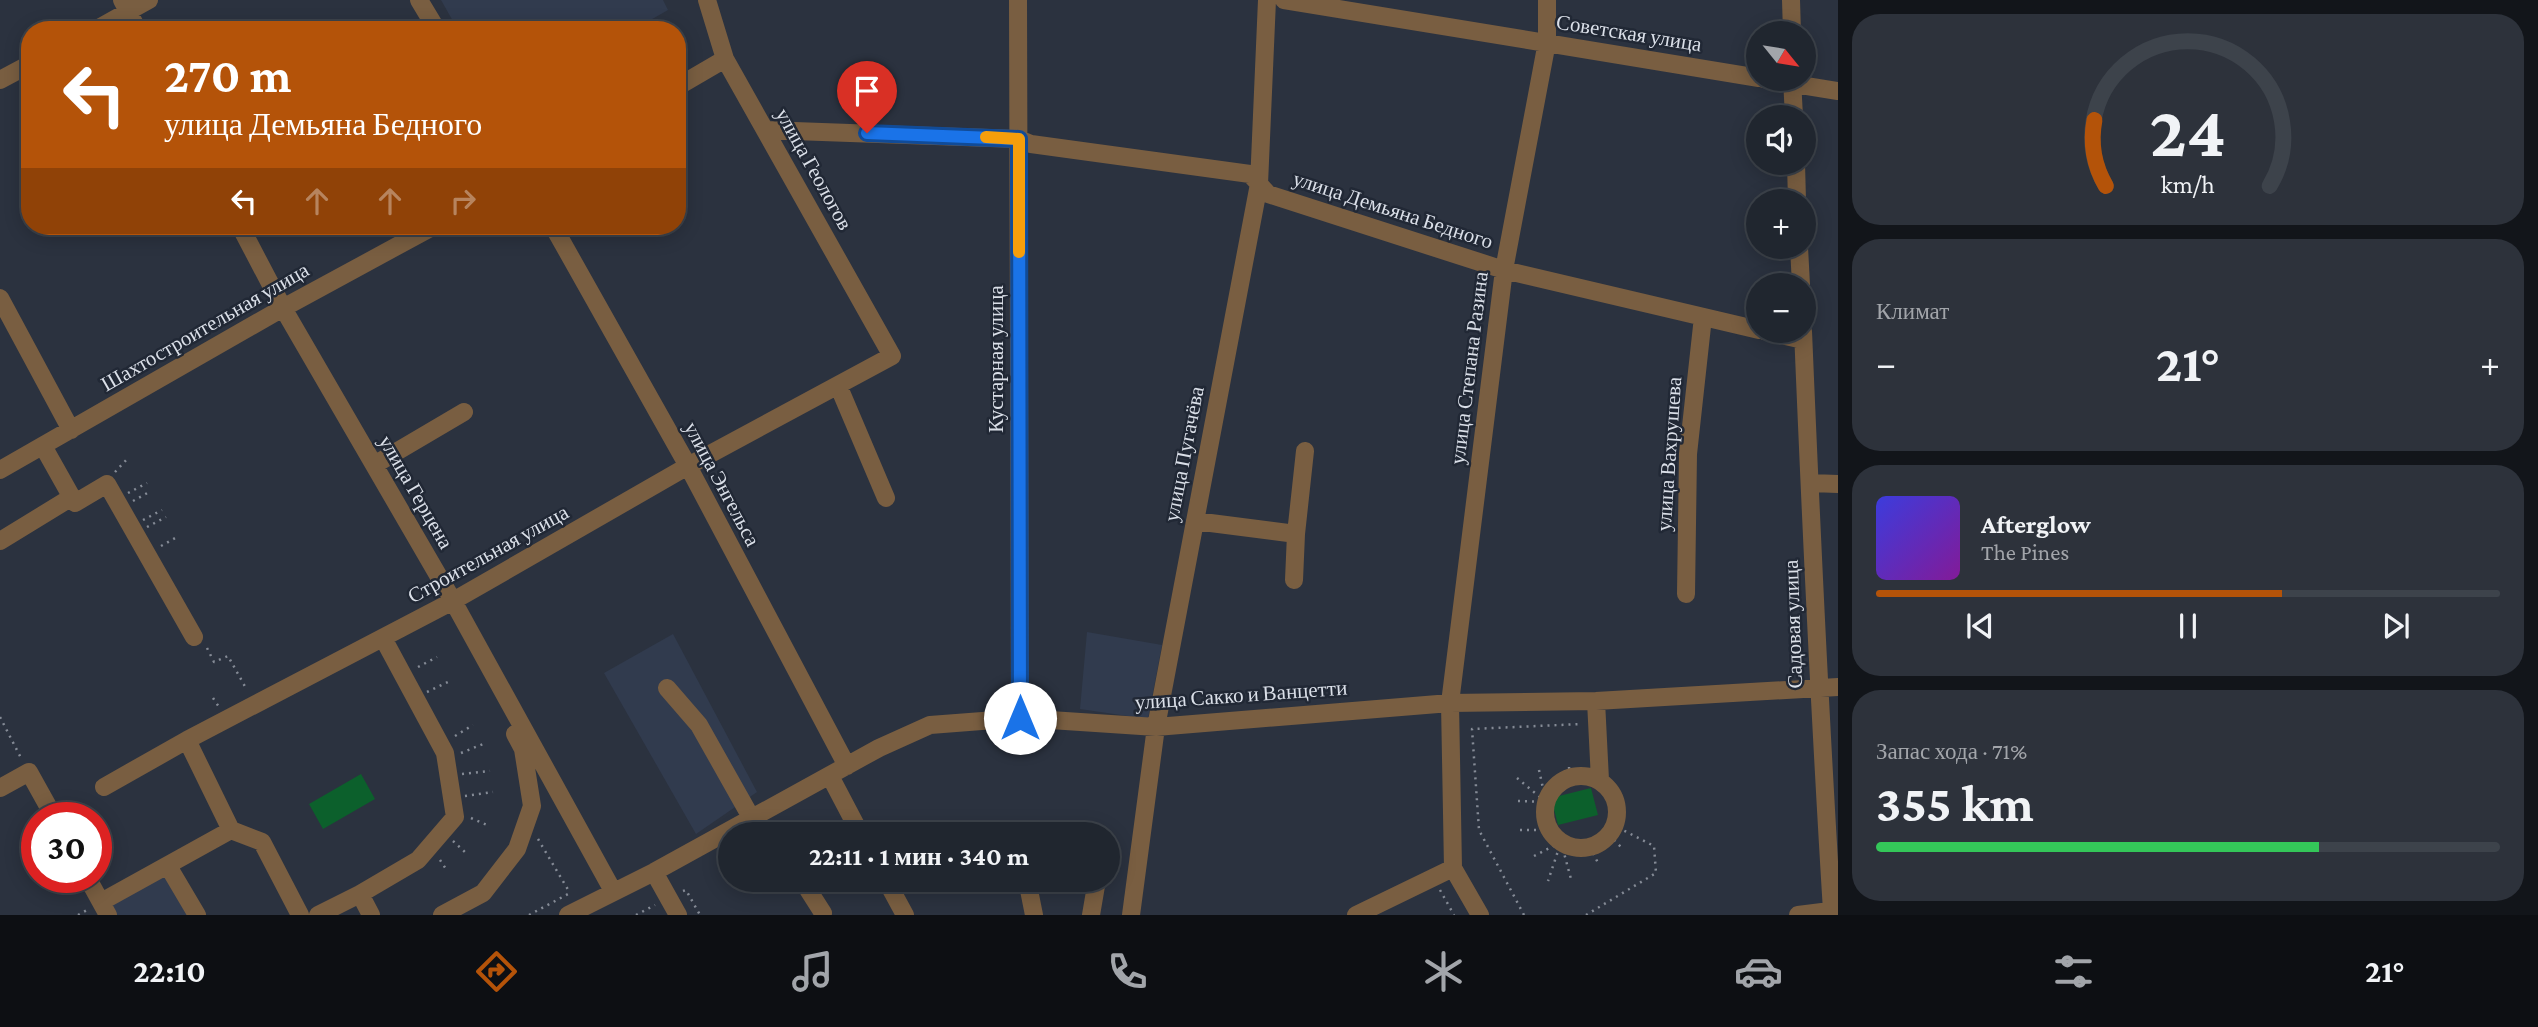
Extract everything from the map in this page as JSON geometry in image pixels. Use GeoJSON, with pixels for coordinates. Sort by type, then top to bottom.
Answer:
{"type":"FeatureCollection","features":[{"type":"Feature","properties":{"kind":"street"},"geometry":{"type":"LineString","coordinates":[[106,21],[125,6],[149,0]]}},
{"type":"Feature","properties":{"kind":"street"},"geometry":{"type":"LineString","coordinates":[[419,0],[432,21]]}},
{"type":"Feature","properties":{"kind":"street","name":"улица Геологов"},"geometry":{"type":"LineString","coordinates":[[706,0],[725,59],[892,356]]}},
{"type":"Feature","properties":{"kind":"street","name":"Кустарная улица"},"geometry":{"type":"LineString","coordinates":[[1018,0],[1020,718]]}},
{"type":"Feature","properties":{"kind":"street","name":"улица Пугачёва"},"geometry":{"type":"LineString","coordinates":[[1131,915],[1156,727],[1259,184],[1267,0]]}},
{"type":"Feature","properties":{"kind":"street","name":"Советская улица"},"geometry":{"type":"LineString","coordinates":[[1284,0],[1746,76]]}},
{"type":"Feature","properties":{"kind":"street","name":"улица Степана Разина"},"geometry":{"type":"LineString","coordinates":[[1453,868],[1450,703],[1504,270],[1547,42],[1547,0]]}},
{"type":"Feature","properties":{"kind":"street"},"geometry":{"type":"LineString","coordinates":[[1791,0],[1792,21]]}},
{"type":"Feature","properties":{"kind":"street"},"geometry":{"type":"LineString","coordinates":[[686,82],[725,59]]}},
{"type":"Feature","properties":{"kind":"street"},"geometry":{"type":"LineString","coordinates":[[0,80],[21,69]]}},
{"type":"Feature","properties":{"kind":"street"},"geometry":{"type":"LineString","coordinates":[[1816,86],[1838,91]]}},
{"type":"Feature","properties":{"kind":"street","name":"улица Демьяна Бедного"},"geometry":{"type":"LineString","coordinates":[[766,130],[1019,139],[1031,144],[1250,174],[1268,194],[1504,270],[1746,327]]}},
{"type":"Feature","properties":{"kind":"street","name":"улица Герцена"},"geometry":{"type":"LineString","coordinates":[[245,235],[448,603],[613,891]]}},
{"type":"Feature","properties":{"kind":"street","name":"Шахтостроительная улица"},"geometry":{"type":"LineString","coordinates":[[0,470],[417,235]]}},
{"type":"Feature","properties":{"kind":"street","name":"улица Энгельса"},"geometry":{"type":"LineString","coordinates":[[558,235],[688,467],[847,766]]}},
{"type":"Feature","properties":{"kind":"street"},"geometry":{"type":"LineString","coordinates":[[0,298],[71,430]]}},
{"type":"Feature","properties":{"kind":"street","name":"улица Вахрушева"},"geometry":{"type":"LineString","coordinates":[[1686,594],[1688,454],[1703,317]]}},
{"type":"Feature","properties":{"kind":"street","name":"Садовая улица"},"geometry":{"type":"LineString","coordinates":[[1803,343],[1818,688],[1833,912]]}},
{"type":"Feature","properties":{"kind":"street","name":"Строительная улица"},"geometry":{"type":"LineString","coordinates":[[104,787],[187,740],[448,603],[688,467],[892,356]]}},
{"type":"Feature","properties":{"kind":"street"},"geometry":{"type":"LineString","coordinates":[[838,385],[886,498]]}},
{"type":"Feature","properties":{"kind":"street"},"geometry":{"type":"LineString","coordinates":[[374,465],[464,412]]}},
{"type":"Feature","properties":{"kind":"street"},"geometry":{"type":"LineString","coordinates":[[43,446],[75,503],[107,484],[194,637]]}},
{"type":"Feature","properties":{"kind":"street"},"geometry":{"type":"LineString","coordinates":[[1294,580],[1305,451]]}},
{"type":"Feature","properties":{"kind":"street"},"geometry":{"type":"LineString","coordinates":[[1811,483],[1838,484]]}},
{"type":"Feature","properties":{"kind":"street"},"geometry":{"type":"LineString","coordinates":[[0,541],[72,497]]}},
{"type":"Feature","properties":{"kind":"street"},"geometry":{"type":"LineString","coordinates":[[1195,521],[1296,534]]}},
{"type":"Feature","properties":{"kind":"street"},"geometry":{"type":"LineString","coordinates":[[448,603],[523,749],[549,776]]}},
{"type":"Feature","properties":{"kind":"street"},"geometry":{"type":"LineString","coordinates":[[318,915],[418,860],[454,817],[445,759],[383,638]]}},
{"type":"Feature","properties":{"kind":"street","name":"улица Сакко и Ванцетти"},"geometry":{"type":"LineString","coordinates":[[568,915],[596,909],[613,891],[654,872],[847,766],[930,725],[1020,718],[1156,727],[1450,703],[1596,701],[1838,687]]}},
{"type":"Feature","properties":{"kind":"street"},"geometry":{"type":"LineString","coordinates":[[667,688],[699,725],[754,822]]}},
{"type":"Feature","properties":{"kind":"street"},"geometry":{"type":"LineString","coordinates":[[1596,701],[1600,780]]}},
{"type":"Feature","properties":{"kind":"street"},"geometry":{"type":"LineString","coordinates":[[187,740],[231,830],[262,842],[300,915]]}},
{"type":"Feature","properties":{"kind":"street"},"geometry":{"type":"LineString","coordinates":[[442,915],[484,893],[517,849],[532,806],[523,749]]}},
{"type":"Feature","properties":{"kind":"street"},"geometry":{"type":"LineString","coordinates":[[0,788],[29,772],[46,802]]}},
{"type":"Feature","properties":{"kind":"street"},"geometry":{"type":"LineString","coordinates":[[1569,772],[1600,780],[1613,794],[1617,803],[1612,830],[1597,845],[1594,855],[1574,848],[1555,836],[1546,821],[1546,802],[1569,772]]}},
{"type":"Feature","properties":{"kind":"street"},"geometry":{"type":"LineString","coordinates":[[830,776],[854,822]]}},
{"type":"Feature","properties":{"kind":"street"},"geometry":{"type":"LineString","coordinates":[[96,893],[105,909],[168,866],[231,830]]}},
{"type":"Feature","properties":{"kind":"street"},"geometry":{"type":"LineString","coordinates":[[168,866],[197,915]]}},
{"type":"Feature","properties":{"kind":"street"},"geometry":{"type":"LineString","coordinates":[[1356,915],[1453,868],[1480,915]]}},
{"type":"Feature","properties":{"kind":"street"},"geometry":{"type":"LineString","coordinates":[[654,872],[678,915]]}},
{"type":"Feature","properties":{"kind":"street"},"geometry":{"type":"LineString","coordinates":[[810,892],[823,913]]}},
{"type":"Feature","properties":{"kind":"street"},"geometry":{"type":"LineString","coordinates":[[893,892],[905,915]]}},
{"type":"Feature","properties":{"kind":"street"},"geometry":{"type":"LineString","coordinates":[[1029,892],[1034,915]]}},
{"type":"Feature","properties":{"kind":"street"},"geometry":{"type":"LineString","coordinates":[[1091,915],[1095,892]]}},
{"type":"Feature","properties":{"kind":"street"},"geometry":{"type":"LineString","coordinates":[[360,894],[371,915]]}},
{"type":"Feature","properties":{"kind":"street"},"geometry":{"type":"LineString","coordinates":[[1798,915],[1833,912]]}},
{"type":"Feature","properties":{"kind":"path"},"geometry":{"type":"LineString","coordinates":[[112,475],[129,457]]}},
{"type":"Feature","properties":{"kind":"path"},"geometry":{"type":"LineString","coordinates":[[123,495],[147,482]]}},
{"type":"Feature","properties":{"kind":"path"},"geometry":{"type":"LineString","coordinates":[[128,504],[151,491]]}},
{"type":"Feature","properties":{"kind":"path"},"geometry":{"type":"LineString","coordinates":[[138,523],[162,510]]}},
{"type":"Feature","properties":{"kind":"path"},"geometry":{"type":"LineString","coordinates":[[142,530],[166,517]]}},
{"type":"Feature","properties":{"kind":"path"},"geometry":{"type":"LineString","coordinates":[[153,550],[177,537]]}},
{"type":"Feature","properties":{"kind":"path"},"geometry":{"type":"LineString","coordinates":[[214,662],[228,656],[248,691],[239,697]]}},
{"type":"Feature","properties":{"kind":"path"},"geometry":{"type":"LineString","coordinates":[[403,674],[437,657]]}},
{"type":"Feature","properties":{"kind":"path"},"geometry":{"type":"LineString","coordinates":[[415,698],[450,681]]}},
{"type":"Feature","properties":{"kind":"path"},"geometry":{"type":"LineString","coordinates":[[213,698],[219,708],[229,702]]}},
{"type":"Feature","properties":{"kind":"path"},"geometry":{"type":"LineString","coordinates":[[0,717],[29,772]]}},
{"type":"Feature","properties":{"kind":"path"},"geometry":{"type":"LineString","coordinates":[[1524,915],[1479,830],[1472,729],[1598,723]]}},
{"type":"Feature","properties":{"kind":"path"},"geometry":{"type":"LineString","coordinates":[[445,759],[473,725]]}},
{"type":"Feature","properties":{"kind":"path"},"geometry":{"type":"LineString","coordinates":[[445,759],[484,744]]}},
{"type":"Feature","properties":{"kind":"path"},"geometry":{"type":"LineString","coordinates":[[445,759],[490,771]]}},
{"type":"Feature","properties":{"kind":"path"},"geometry":{"type":"LineString","coordinates":[[1539,770],[1546,802]]}},
{"type":"Feature","properties":{"kind":"path"},"geometry":{"type":"LineString","coordinates":[[1517,778],[1546,802]]}},
{"type":"Feature","properties":{"kind":"path"},"geometry":{"type":"LineString","coordinates":[[452,797],[493,792]]}},
{"type":"Feature","properties":{"kind":"path"},"geometry":{"type":"LineString","coordinates":[[1518,801],[1546,802]]}},
{"type":"Feature","properties":{"kind":"path"},"geometry":{"type":"LineString","coordinates":[[527,820],[570,893]]}},
{"type":"Feature","properties":{"kind":"path"},"geometry":{"type":"LineString","coordinates":[[1520,830],[1555,836]]}},
{"type":"Feature","properties":{"kind":"path"},"geometry":{"type":"LineString","coordinates":[[1612,830],[1623,849]]}},
{"type":"Feature","properties":{"kind":"path"},"geometry":{"type":"LineString","coordinates":[[1586,915],[1656,873],[1654,846],[1612,830]]}},
{"type":"Feature","properties":{"kind":"path"},"geometry":{"type":"LineString","coordinates":[[1534,856],[1555,836]]}},
{"type":"Feature","properties":{"kind":"path"},"geometry":{"type":"LineString","coordinates":[[1555,836],[1572,879]]}},
{"type":"Feature","properties":{"kind":"path"},"geometry":{"type":"LineString","coordinates":[[1548,881],[1555,836]]}},
{"type":"Feature","properties":{"kind":"path"},"geometry":{"type":"LineString","coordinates":[[685,890],[700,915]]}},
{"type":"Feature","properties":{"kind":"shaded area"},"geometry":{"type":"Polygon","coordinates":[[[441,0],[663,0],[668,10],[649,21],[453,21],[441,0]]]}},
{"type":"Feature","properties":{"kind":"shaded area"},"geometry":{"type":"Polygon","coordinates":[[[1087,632],[1162,645],[1148,719],[1080,709],[1087,632]]]}},
{"type":"Feature","properties":{"kind":"shaded area"},"geometry":{"type":"Polygon","coordinates":[[[673,634],[757,792],[696,834],[604,673],[673,634]]]}},
{"type":"Feature","properties":{"kind":"shaded area"},"geometry":{"type":"Polygon","coordinates":[[[171,857],[201,915],[111,915],[101,895],[112,893],[112,889],[171,857]]]}},
{"type":"Feature","properties":{"kind":"green space"},"geometry":{"type":"Polygon","coordinates":[[[361,774],[375,799],[323,829],[309,804],[361,774]]]}},
{"type":"Feature","properties":{"kind":"green space"},"geometry":{"type":"Polygon","coordinates":[[[1591,788],[1598,815],[1558,825],[1551,798],[1591,788]]]}},
{"type":"Feature","properties":{"kind":"slow traffic"},"geometry":{"type":"LineString","coordinates":[[986,137],[1019,139],[1019,252]]}},
{"type":"Feature","properties":{"kind":"route"},"geometry":{"type":"LineString","coordinates":[[867,133],[1019,139],[1020,718]]}}]}
